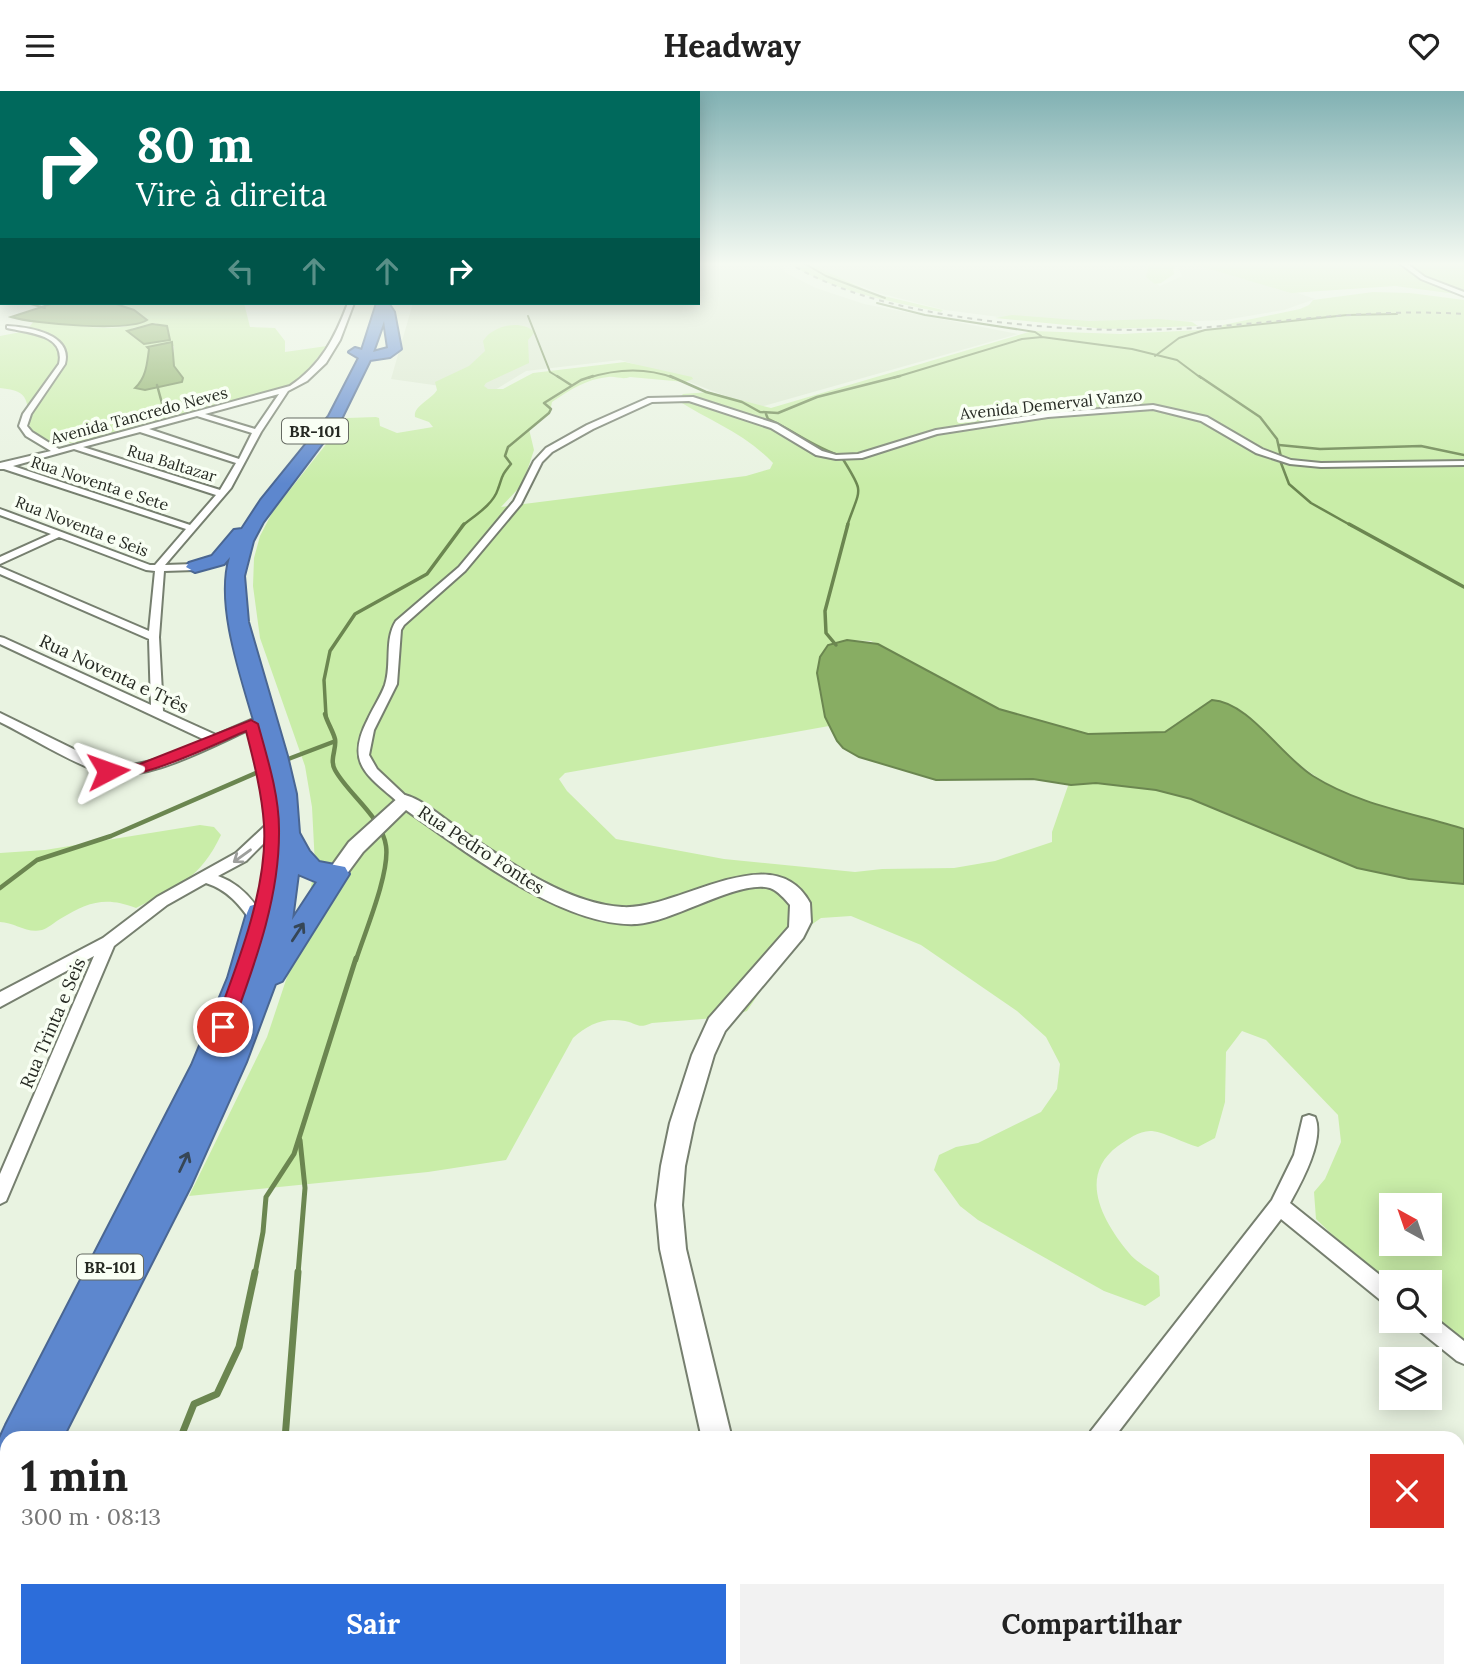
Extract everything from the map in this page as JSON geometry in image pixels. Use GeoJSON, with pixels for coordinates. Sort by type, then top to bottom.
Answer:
{"type":"FeatureCollection","features":[{"type":"Feature","properties":{"kind":"highway","name":"BR-101"},"geometry":{"type":"LineString","coordinates":[[24,1431],[101,1285],[195,1093],[247,961],[286,804],[235,617],[238,560],[263,511],[335,418],[367,336]]}},
{"type":"Feature","properties":{"kind":"highway"},"geometry":{"type":"LineString","coordinates":[[361,354],[385,354],[395,349],[393,336]]}},
{"type":"Feature","properties":{"kind":"highway","name":"BR-101"},"geometry":{"type":"LineString","coordinates":[[44,1431],[155,1224],[246,1029],[261,989],[278,916],[279,830],[225,628],[222,590],[229,561],[240,534],[341,392],[361,354]]}},
{"type":"Feature","properties":{"kind":"highway"},"geometry":{"type":"LineString","coordinates":[[195,567],[218,560],[240,534]]}},
{"type":"Feature","properties":{"kind":"highway"},"geometry":{"type":"LineString","coordinates":[[195,567],[213,571],[222,590]]}},
{"type":"Feature","properties":{"kind":"highway"},"geometry":{"type":"LineString","coordinates":[[279,830],[305,866],[321,875],[336,874]]}},
{"type":"Feature","properties":{"kind":"highway"},"geometry":{"type":"LineString","coordinates":[[261,989],[336,874]]}},
{"type":"Feature","properties":{"kind":"street"},"geometry":{"type":"LineString","coordinates":[[44,336],[55,339],[64,348],[65,358],[27,414],[23,426],[29,434],[57,451]]}},
{"type":"Feature","properties":{"kind":"street"},"geometry":{"type":"LineString","coordinates":[[157,713],[154,636],[159,570],[163,560],[222,493],[257,432],[285,391],[310,374],[334,347],[338,336]]}},
{"type":"Feature","properties":{"kind":"street","name":"Avenida Tancredo Neves"},"geometry":{"type":"LineString","coordinates":[[1,465],[285,391]]}},
{"type":"Feature","properties":{"kind":"street","name":"Rua Pedro Fontes"},"geometry":{"type":"LineString","coordinates":[[715,1431],[673,1249],[669,1205],[673,1166],[682,1123],[703,1055],[717,1025],[796,932],[802,922],[800,903],[778,884],[760,880],[660,912],[637,916],[598,913],[545,892],[405,801],[372,772],[363,755],[368,730],[391,684],[396,630],[462,569],[518,502],[538,461],[549,450],[640,403],[680,397],[774,426],[819,453],[843,458]]}},
{"type":"Feature","properties":{"kind":"street","name":"Avenida Demerval Vanzo"},"geometry":{"type":"LineString","coordinates":[[843,458],[859,456],[936,432],[1048,415],[1153,407],[1204,419],[1259,451],[1290,462],[1321,465],[1464,463]]}},
{"type":"Feature","properties":{"kind":"street"},"geometry":{"type":"LineString","coordinates":[[199,415],[257,432]]}},
{"type":"Feature","properties":{"kind":"street"},"geometry":{"type":"LineString","coordinates":[[141,430],[241,462]]}},
{"type":"Feature","properties":{"kind":"street","name":"Rua Baltazar"},"geometry":{"type":"LineString","coordinates":[[74,447],[222,493]]}},
{"type":"Feature","properties":{"kind":"street","name":"Rua Noventa e Sete"},"geometry":{"type":"LineString","coordinates":[[1,465],[191,528]]}},
{"type":"Feature","properties":{"kind":"street","name":"Rua Noventa e Seis"},"geometry":{"type":"LineString","coordinates":[[0,512],[159,570],[195,567]]}},
{"type":"Feature","properties":{"kind":"street"},"geometry":{"type":"LineString","coordinates":[[0,561],[59,534]]}},
{"type":"Feature","properties":{"kind":"street"},"geometry":{"type":"LineString","coordinates":[[0,570],[154,636]]}},
{"type":"Feature","properties":{"kind":"street","name":"Rua Noventa e Três"},"geometry":{"type":"LineString","coordinates":[[0,640],[214,739]]}},
{"type":"Feature","properties":{"kind":"street"},"geometry":{"type":"LineString","coordinates":[[0,717],[101,768],[117,772],[141,769],[251,724]]}},
{"type":"Feature","properties":{"kind":"street"},"geometry":{"type":"LineString","coordinates":[[336,874],[356,846],[405,801]]}},
{"type":"Feature","properties":{"kind":"street"},"geometry":{"type":"LineString","coordinates":[[0,1000],[108,942],[162,901],[206,878],[279,830]]}},
{"type":"Feature","properties":{"kind":"street"},"geometry":{"type":"LineString","coordinates":[[206,878],[224,883],[235,891],[258,920]]}},
{"type":"Feature","properties":{"kind":"street","name":"Rua Trinta e Seis"},"geometry":{"type":"LineString","coordinates":[[0,1195],[108,942]]}},
{"type":"Feature","properties":{"kind":"street"},"geometry":{"type":"LineString","coordinates":[[1105,1431],[1279,1206],[1297,1171],[1309,1138],[1310,1123]]}},
{"type":"Feature","properties":{"kind":"street"},"geometry":{"type":"LineString","coordinates":[[1279,1206],[1379,1286]]}},
{"type":"Feature","properties":{"kind":"street"},"geometry":{"type":"LineString","coordinates":[[1438,1333],[1464,1354]]}},
{"type":"Feature","properties":{"kind":"shaded area"},"geometry":{"type":"Polygon","coordinates":[[[0,336],[138,336],[141,341],[170,339],[167,336],[281,336],[285,341],[285,352],[327,346],[297,383],[281,390],[76,443],[55,443],[39,437],[30,428],[27,405],[22,395],[0,388],[0,336]],[[174,346],[149,349],[143,379],[135,388],[145,390],[182,382],[183,377],[174,366],[174,346]]]}},
{"type":"Feature","properties":{"kind":"shaded area"},"geometry":{"type":"Polygon","coordinates":[[[134,336],[169,336],[170,340],[144,344],[134,336]]]}},
{"type":"Feature","properties":{"kind":"shaded area"},"geometry":{"type":"Polygon","coordinates":[[[403,336],[1011,336],[757,408],[666,373],[620,360],[526,371],[490,393],[391,379],[403,336]]]}},
{"type":"Feature","properties":{"kind":"shaded area"},"geometry":{"type":"Polygon","coordinates":[[[487,336],[531,336],[528,340],[529,363],[486,383],[484,386],[488,389],[503,389],[533,373],[625,362],[693,379],[685,382],[630,377],[600,378],[578,386],[552,402],[550,412],[529,429],[534,450],[527,471],[519,488],[501,507],[746,476],[770,469],[773,463],[751,444],[677,400],[683,394],[710,392],[771,408],[1015,336],[1464,336],[1464,829],[1381,807],[1337,789],[1292,759],[1238,708],[1178,723],[1165,732],[1088,734],[999,709],[871,641],[847,640],[828,645],[819,690],[829,726],[565,773],[559,779],[567,791],[616,839],[724,859],[855,872],[954,868],[995,861],[1052,842],[1052,832],[1069,783],[1096,783],[1156,790],[1191,799],[1357,868],[1409,879],[1464,884],[1464,1351],[1442,1332],[1442,1270],[1379,1270],[1379,1279],[1316,1219],[1314,1192],[1325,1179],[1341,1142],[1338,1115],[1266,1040],[1242,1031],[1226,1052],[1225,1102],[1215,1138],[1198,1147],[1158,1132],[1143,1132],[1118,1146],[1106,1158],[1099,1171],[1098,1199],[1103,1213],[1129,1253],[1159,1276],[1160,1296],[1145,1306],[1104,1291],[978,1220],[960,1206],[934,1170],[939,1155],[956,1147],[978,1143],[1041,1112],[1057,1089],[1060,1064],[1046,1037],[1017,1011],[921,945],[851,916],[821,918],[811,925],[802,940],[782,959],[747,1011],[728,1017],[643,1026],[610,1020],[584,1029],[573,1038],[506,1160],[428,1172],[189,1196],[267,1037],[303,929],[315,865],[312,807],[305,766],[260,638],[253,586],[254,558],[260,536],[273,511],[347,418],[376,417],[379,418],[380,426],[397,433],[433,427],[429,422],[415,417],[415,413],[437,390],[435,382],[469,366],[485,351],[483,341],[487,336]]]}},
{"type":"Feature","properties":{"kind":"shaded area"},"geometry":{"type":"Polygon","coordinates":[[[172,342],[174,366],[183,378],[182,382],[145,390],[135,388],[142,380],[145,370],[149,349],[147,347],[172,342]]]}},
{"type":"Feature","properties":{"kind":"shaded area"},"geometry":{"type":"Polygon","coordinates":[[[847,640],[878,644],[999,709],[1088,734],[1165,732],[1212,700],[1226,703],[1252,720],[1301,767],[1331,786],[1368,801],[1464,829],[1464,884],[1409,879],[1357,868],[1191,799],[1156,790],[1096,783],[1071,785],[1033,779],[936,780],[859,757],[843,748],[837,741],[825,717],[817,673],[820,657],[828,645],[847,640]]]}},
{"type":"Feature","properties":{"kind":"shaded area"},"geometry":{"type":"Polygon","coordinates":[[[200,825],[214,827],[221,835],[205,862],[186,880],[136,908],[115,902],[88,905],[36,931],[0,922],[0,853],[45,850],[200,825]]]}},
{"type":"Feature","properties":{"kind":"waterway"},"geometry":{"type":"LineString","coordinates":[[536,336],[550,372],[560,378]]}},
{"type":"Feature","properties":{"kind":"waterway"},"geometry":{"type":"LineString","coordinates":[[1156,355],[1185,336]]}},
{"type":"Feature","properties":{"kind":"waterway"},"geometry":{"type":"LineString","coordinates":[[898,377],[1022,339],[1042,337],[1132,349],[1156,355]]}},
{"type":"Feature","properties":{"kind":"waterway"},"geometry":{"type":"LineString","coordinates":[[1156,355],[1177,360],[1201,378]]}},
{"type":"Feature","properties":{"kind":"waterway"},"geometry":{"type":"LineString","coordinates":[[588,378],[631,371],[652,372],[674,378]]}},
{"type":"Feature","properties":{"kind":"waterway"},"geometry":{"type":"LineString","coordinates":[[557,376],[571,385]]}},
{"type":"Feature","properties":{"kind":"waterway"},"geometry":{"type":"LineString","coordinates":[[463,525],[483,510],[496,495],[504,473],[511,464],[505,456],[508,447],[549,413],[551,409],[544,403],[581,380],[593,376]]}},
{"type":"Feature","properties":{"kind":"waterway"},"geometry":{"type":"LineString","coordinates":[[670,376],[706,392],[742,402],[760,412],[778,413],[817,397],[898,377]]}},
{"type":"Feature","properties":{"kind":"waterway"},"geometry":{"type":"LineString","coordinates":[[1199,376],[1260,417],[1277,439],[1281,457]]}},
{"type":"Feature","properties":{"kind":"waterway"},"geometry":{"type":"LineString","coordinates":[[893,378],[898,377]]}},
{"type":"Feature","properties":{"kind":"waterway"},"geometry":{"type":"LineString","coordinates":[[157,385],[163,407]]}},
{"type":"Feature","properties":{"kind":"waterway"},"geometry":{"type":"LineString","coordinates":[[766,414],[768,419],[822,449],[841,456],[858,490],[847,526]]}},
{"type":"Feature","properties":{"kind":"waterway"},"geometry":{"type":"LineString","coordinates":[[1279,445],[1320,449],[1421,446],[1464,455]]}},
{"type":"Feature","properties":{"kind":"waterway"},"geometry":{"type":"LineString","coordinates":[[1281,463],[1289,484],[1311,503],[1352,526]]}},
{"type":"Feature","properties":{"kind":"waterway"},"geometry":{"type":"LineString","coordinates":[[836,645],[826,633],[825,611],[848,524]]}},
{"type":"Feature","properties":{"kind":"waterway"},"geometry":{"type":"LineString","coordinates":[[1349,524],[1464,587]]}},
{"type":"Feature","properties":{"kind":"waterway"},"geometry":{"type":"LineString","coordinates":[[326,716],[324,680],[330,651],[355,614],[427,574],[463,525]]}},
{"type":"Feature","properties":{"kind":"waterway"},"geometry":{"type":"LineString","coordinates":[[325,714],[335,739],[335,770],[372,816],[386,846],[381,887],[356,960]]}},
{"type":"Feature","properties":{"kind":"waterway"},"geometry":{"type":"LineString","coordinates":[[283,761],[333,742]]}},
{"type":"Feature","properties":{"kind":"waterway"},"geometry":{"type":"LineString","coordinates":[[0,888],[37,860],[111,836],[272,766]]}},
{"type":"Feature","properties":{"kind":"waterway"},"geometry":{"type":"LineString","coordinates":[[255,1274],[266,1197],[294,1154],[356,958]]}},
{"type":"Feature","properties":{"kind":"waterway"},"geometry":{"type":"LineString","coordinates":[[298,1274],[305,1188],[300,1140]]}},
{"type":"Feature","properties":{"kind":"waterway"},"geometry":{"type":"LineString","coordinates":[[183,1431],[194,1404],[217,1394],[239,1347],[255,1272]]}},
{"type":"Feature","properties":{"kind":"waterway"},"geometry":{"type":"LineString","coordinates":[[286,1431],[298,1272]]}},
{"type":"Feature","properties":{"kind":"route"},"geometry":{"type":"LineString","coordinates":[[108,771],[141,769],[251,724],[272,827],[269,871],[252,948],[223,1027]]}}]}
